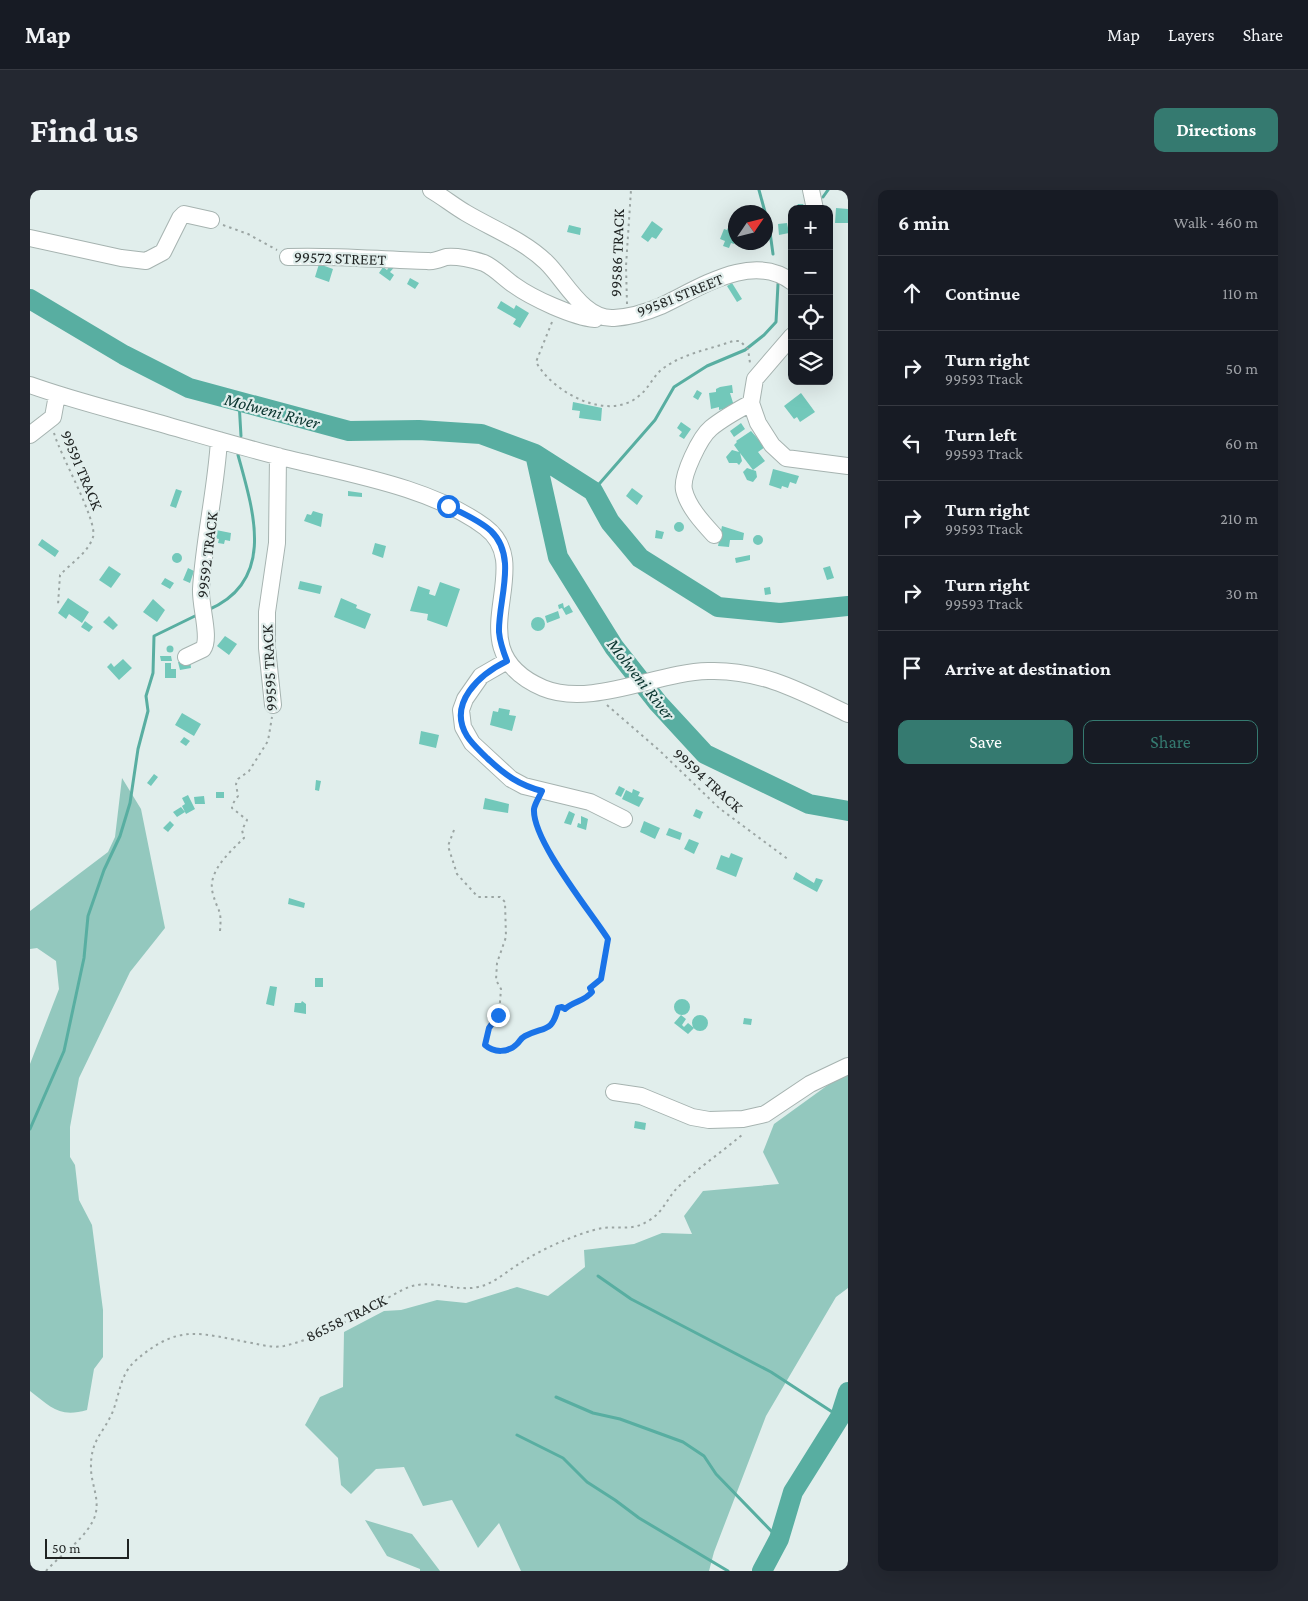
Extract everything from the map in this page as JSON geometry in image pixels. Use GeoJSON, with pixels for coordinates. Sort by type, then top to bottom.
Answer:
{"type":"FeatureCollection","features":[{"type":"Feature","properties":{"kind":"street"},"geometry":{"type":"LineString","coordinates":[[431,190],[529,249],[552,268],[582,305],[611,319]]}},
{"type":"Feature","properties":{"kind":"street"},"geometry":{"type":"LineString","coordinates":[[811,190],[814,205]]}},
{"type":"Feature","properties":{"kind":"street"},"geometry":{"type":"LineString","coordinates":[[30,238],[121,258],[146,261],[163,252],[184,214],[211,220]]}},
{"type":"Feature","properties":{"kind":"street","name":"99572 STREET"},"geometry":{"type":"LineString","coordinates":[[288,257],[348,256],[373,260],[432,262],[448,257],[466,259],[484,263],[515,286],[571,312],[590,318],[611,319]]}},
{"type":"Feature","properties":{"kind":"street","name":"99581 STREET"},"geometry":{"type":"LineString","coordinates":[[611,319],[661,306],[688,291],[742,271],[774,273],[788,279]]}},
{"type":"Feature","properties":{"kind":"street"},"geometry":{"type":"LineString","coordinates":[[789,340],[755,379],[750,404],[764,434],[781,455],[797,460],[848,466]]}},
{"type":"Feature","properties":{"kind":"street"},"geometry":{"type":"LineString","coordinates":[[30,385],[57,395],[219,440],[383,482],[448,506],[471,518],[491,532],[500,544],[505,571],[499,630],[501,646],[507,661],[524,678],[547,689],[591,693],[707,670],[757,674],[848,714]]}},
{"type":"Feature","properties":{"kind":"street"},"geometry":{"type":"LineString","coordinates":[[30,435],[50,421],[54,413],[57,395]]}},
{"type":"Feature","properties":{"kind":"street"},"geometry":{"type":"LineString","coordinates":[[714,536],[698,518],[684,492],[683,479],[709,429],[729,414],[750,404]]}},
{"type":"Feature","properties":{"kind":"street","name":"99592 TRACK"},"geometry":{"type":"LineString","coordinates":[[186,657],[203,649],[207,638],[202,615],[201,591],[214,496],[219,440]]}},
{"type":"Feature","properties":{"kind":"street","name":"99595 TRACK"},"geometry":{"type":"LineString","coordinates":[[273,705],[267,648],[267,612],[277,543],[278,456]]}},
{"type":"Feature","properties":{"kind":"street"},"geometry":{"type":"LineString","coordinates":[[507,661],[488,670],[470,689],[461,710],[462,727],[472,743],[511,779],[524,786],[590,802],[624,818]]}},
{"type":"Feature","properties":{"kind":"street"},"geometry":{"type":"LineString","coordinates":[[614,1092],[641,1096],[692,1117],[709,1120],[743,1118],[765,1114],[810,1084],[848,1066]]}},
{"type":"Feature","properties":{"kind":"path","name":"99586 TRACK"},"geometry":{"type":"LineString","coordinates":[[630,315],[625,296],[631,190]]}},
{"type":"Feature","properties":{"kind":"path","name":"99572 STREET"},"geometry":{"type":"LineString","coordinates":[[211,220],[248,234],[288,257]]}},
{"type":"Feature","properties":{"kind":"path"},"geometry":{"type":"LineString","coordinates":[[552,318],[536,362],[567,394],[582,402],[612,406],[628,403],[640,395],[654,377],[671,363],[733,341],[740,341],[748,348],[750,365]]}},
{"type":"Feature","properties":{"kind":"path","name":"99591 TRACK"},"geometry":{"type":"LineString","coordinates":[[50,421],[72,478],[92,520],[94,532],[93,538],[84,552],[60,575],[58,605]]}},
{"type":"Feature","properties":{"kind":"path","name":"99594 TRACK"},"geometry":{"type":"LineString","coordinates":[[591,693],[660,751],[719,808],[789,860]]}},
{"type":"Feature","properties":{"kind":"path","name":"99595 TRACK"},"geometry":{"type":"LineString","coordinates":[[220,931],[222,913],[211,885],[223,859],[244,838],[242,830],[247,820],[232,808],[238,796],[236,784],[238,779],[250,771],[268,741],[273,705]]}},
{"type":"Feature","properties":{"kind":"path"},"geometry":{"type":"LineString","coordinates":[[454,830],[448,846],[458,874],[478,897],[500,897],[505,902],[506,937],[497,963],[496,980],[500,989],[498,1015],[489,1028],[485,1045],[492,1050],[501,1052],[512,1048],[522,1037],[548,1028],[553,1023],[558,1008],[562,1007],[565,1009],[574,1002],[588,996],[592,992],[590,988],[601,979],[605,964],[608,939],[569,885],[540,832],[534,806],[542,791]]}},
{"type":"Feature","properties":{"kind":"path","name":"86558 TRACK"},"geometry":{"type":"LineString","coordinates":[[46,1571],[82,1535],[93,1521],[96,1513],[97,1498],[92,1482],[92,1459],[97,1437],[111,1415],[124,1373],[135,1362],[157,1346],[185,1333],[193,1332],[216,1334],[272,1347],[284,1346],[341,1324],[410,1287],[425,1284],[445,1285],[462,1289],[485,1285],[524,1261],[564,1240],[604,1228],[629,1229],[648,1222],[664,1209],[677,1188],[729,1146]]}},
{"type":"Feature","properties":{"kind":"green space"},"geometry":{"type":"Polygon","coordinates":[[[122,778],[141,809],[165,928],[130,972],[79,1078],[70,1127],[70,1157],[75,1165],[79,1200],[92,1225],[103,1310],[103,1357],[94,1369],[87,1410],[69,1413],[56,1410],[30,1391],[30,1064],[59,989],[56,961],[37,948],[30,949],[30,911],[108,852],[115,837],[122,778]]]}},
{"type":"Feature","properties":{"kind":"green space"},"geometry":{"type":"Polygon","coordinates":[[[848,1074],[848,1288],[836,1297],[766,1416],[714,1552],[709,1571],[521,1571],[499,1523],[478,1548],[452,1500],[423,1506],[404,1467],[376,1469],[351,1494],[341,1485],[338,1458],[305,1425],[320,1397],[343,1387],[344,1332],[384,1311],[401,1310],[437,1300],[466,1303],[517,1287],[548,1296],[585,1267],[584,1250],[634,1244],[662,1233],[692,1234],[684,1216],[703,1191],[779,1184],[763,1152],[774,1124],[839,1077],[848,1074]]]}},
{"type":"Feature","properties":{"kind":"green space"},"geometry":{"type":"Polygon","coordinates":[[[365,1520],[412,1534],[440,1571],[420,1571],[420,1569],[387,1556],[365,1520]]]}},
{"type":"Feature","properties":{"kind":"building"},"geometry":{"type":"Polygon","coordinates":[[[836,208],[848,209],[848,223],[835,223],[836,208]]]}},
{"type":"Feature","properties":{"kind":"building"},"geometry":{"type":"Polygon","coordinates":[[[652,221],[663,229],[656,239],[652,237],[648,242],[641,237],[652,221]]]}},
{"type":"Feature","properties":{"kind":"building"},"geometry":{"type":"Polygon","coordinates":[[[787,223],[788,233],[779,235],[778,224],[787,223]]]}},
{"type":"Feature","properties":{"kind":"building"},"geometry":{"type":"Polygon","coordinates":[[[569,225],[581,228],[580,235],[567,232],[569,225]]]}},
{"type":"Feature","properties":{"kind":"building"},"geometry":{"type":"Polygon","coordinates":[[[728,228],[728,248],[723,246],[725,241],[720,239],[724,229],[727,230],[728,228]]]}},
{"type":"Feature","properties":{"kind":"building"},"geometry":{"type":"Polygon","coordinates":[[[393,261],[397,264],[390,272],[394,275],[390,281],[379,273],[383,267],[387,270],[393,261]]]}},
{"type":"Feature","properties":{"kind":"building"},"geometry":{"type":"Polygon","coordinates":[[[319,264],[333,269],[329,282],[315,277],[319,264]]]}},
{"type":"Feature","properties":{"kind":"building"},"geometry":{"type":"Polygon","coordinates":[[[410,278],[419,283],[415,289],[407,284],[410,278]]]}},
{"type":"Feature","properties":{"kind":"building"},"geometry":{"type":"Polygon","coordinates":[[[732,283],[742,299],[737,302],[727,286],[732,283]]]}},
{"type":"Feature","properties":{"kind":"building"},"geometry":{"type":"Polygon","coordinates":[[[501,301],[514,309],[516,305],[529,313],[520,328],[513,324],[516,319],[497,308],[501,301]]]}},
{"type":"Feature","properties":{"kind":"building"},"geometry":{"type":"Polygon","coordinates":[[[732,385],[733,393],[730,393],[734,406],[719,410],[719,407],[711,409],[709,393],[716,392],[716,389],[720,387],[732,385]]]}},
{"type":"Feature","properties":{"kind":"building"},"geometry":{"type":"Polygon","coordinates":[[[697,390],[702,393],[698,400],[693,397],[697,390]]]}},
{"type":"Feature","properties":{"kind":"building"},"geometry":{"type":"Polygon","coordinates":[[[801,393],[815,412],[800,422],[797,417],[794,419],[784,406],[801,393]]]}},
{"type":"Feature","properties":{"kind":"building"},"geometry":{"type":"Polygon","coordinates":[[[573,402],[602,408],[601,421],[579,418],[580,411],[572,410],[573,402]]]}},
{"type":"Feature","properties":{"kind":"building"},"geometry":{"type":"Polygon","coordinates":[[[681,422],[691,429],[684,439],[679,436],[682,432],[677,428],[681,422]]]}},
{"type":"Feature","properties":{"kind":"building"},"geometry":{"type":"Polygon","coordinates":[[[741,423],[745,429],[734,437],[730,431],[741,423]]]}},
{"type":"Feature","properties":{"kind":"building"},"geometry":{"type":"Polygon","coordinates":[[[751,431],[765,447],[758,452],[765,461],[753,470],[740,453],[742,461],[739,465],[737,463],[729,463],[726,457],[732,450],[739,452],[734,445],[736,441],[751,431]]]}},
{"type":"Feature","properties":{"kind":"building"},"geometry":{"type":"Polygon","coordinates":[[[747,468],[756,471],[757,477],[753,482],[747,480],[743,472],[747,468]]]}},
{"type":"Feature","properties":{"kind":"building"},"geometry":{"type":"Polygon","coordinates":[[[773,469],[799,476],[796,484],[790,482],[788,488],[782,486],[781,489],[769,485],[773,469]]]}},
{"type":"Feature","properties":{"kind":"building"},"geometry":{"type":"Polygon","coordinates":[[[632,488],[643,496],[637,505],[626,496],[632,488]]]}},
{"type":"Feature","properties":{"kind":"building"},"geometry":{"type":"Polygon","coordinates":[[[176,489],[182,491],[176,508],[170,506],[176,489]]]}},
{"type":"Feature","properties":{"kind":"building"},"geometry":{"type":"Polygon","coordinates":[[[348,491],[362,493],[362,497],[348,496],[348,491]]]}},
{"type":"Feature","properties":{"kind":"building"},"geometry":{"type":"Polygon","coordinates":[[[313,511],[323,514],[321,527],[304,521],[307,514],[311,515],[313,511]]]}},
{"type":"Feature","properties":{"kind":"building"},"geometry":{"type":"Polygon","coordinates":[[[677,522],[681,522],[684,527],[683,531],[677,532],[674,529],[674,525],[677,522]]]}},
{"type":"Feature","properties":{"kind":"building"},"geometry":{"type":"Polygon","coordinates":[[[722,526],[744,533],[743,540],[730,540],[729,547],[718,546],[722,526]]]}},
{"type":"Feature","properties":{"kind":"building"},"geometry":{"type":"Polygon","coordinates":[[[216,530],[231,533],[230,541],[225,540],[224,544],[218,543],[219,539],[214,538],[216,530]]]}},
{"type":"Feature","properties":{"kind":"building"},"geometry":{"type":"Polygon","coordinates":[[[656,530],[664,532],[662,539],[655,538],[656,530]]]}},
{"type":"Feature","properties":{"kind":"building"},"geometry":{"type":"Polygon","coordinates":[[[756,535],[760,535],[763,540],[762,544],[756,545],[753,542],[753,538],[756,535]]]}},
{"type":"Feature","properties":{"kind":"building"},"geometry":{"type":"Polygon","coordinates":[[[42,539],[59,551],[55,557],[38,545],[42,539]]]}},
{"type":"Feature","properties":{"kind":"building"},"geometry":{"type":"Polygon","coordinates":[[[375,543],[386,546],[383,558],[372,554],[375,543]]]}},
{"type":"Feature","properties":{"kind":"building"},"geometry":{"type":"Polygon","coordinates":[[[177,553],[182,558],[177,563],[172,558],[177,553]]]}},
{"type":"Feature","properties":{"kind":"building"},"geometry":{"type":"Polygon","coordinates":[[[750,555],[750,560],[736,563],[735,558],[750,555]]]}},
{"type":"Feature","properties":{"kind":"building"},"geometry":{"type":"Polygon","coordinates":[[[109,566],[121,574],[111,588],[99,580],[109,566]]]}},
{"type":"Feature","properties":{"kind":"building"},"geometry":{"type":"Polygon","coordinates":[[[830,566],[834,578],[827,580],[823,568],[830,566]]]}},
{"type":"Feature","properties":{"kind":"building"},"geometry":{"type":"Polygon","coordinates":[[[188,568],[194,571],[190,583],[183,580],[188,568]]]}},
{"type":"Feature","properties":{"kind":"building"},"geometry":{"type":"Polygon","coordinates":[[[165,578],[174,583],[170,589],[161,584],[165,578]]]}},
{"type":"Feature","properties":{"kind":"building"},"geometry":{"type":"Polygon","coordinates":[[[300,581],[322,586],[320,594],[298,589],[300,581]]]}},
{"type":"Feature","properties":{"kind":"building"},"geometry":{"type":"Polygon","coordinates":[[[440,582],[460,589],[447,627],[427,620],[428,614],[410,611],[418,586],[430,590],[429,594],[435,596],[440,582]]]}},
{"type":"Feature","properties":{"kind":"building"},"geometry":{"type":"Polygon","coordinates":[[[770,587],[771,594],[765,595],[764,588],[770,587]]]}},
{"type":"Feature","properties":{"kind":"building"},"geometry":{"type":"Polygon","coordinates":[[[68,598],[89,612],[82,623],[69,614],[66,619],[58,613],[68,598]]]}},
{"type":"Feature","properties":{"kind":"building"},"geometry":{"type":"Polygon","coordinates":[[[341,598],[357,605],[356,608],[371,614],[365,629],[334,617],[341,598]]]}},
{"type":"Feature","properties":{"kind":"building"},"geometry":{"type":"Polygon","coordinates":[[[153,599],[165,610],[157,622],[143,612],[153,599]]]}},
{"type":"Feature","properties":{"kind":"building"},"geometry":{"type":"Polygon","coordinates":[[[563,603],[564,608],[569,605],[573,612],[566,615],[562,608],[559,609],[558,605],[563,603]]]}},
{"type":"Feature","properties":{"kind":"building"},"geometry":{"type":"Polygon","coordinates":[[[558,611],[560,618],[547,623],[545,616],[558,611]]]}},
{"type":"Feature","properties":{"kind":"building"},"geometry":{"type":"Polygon","coordinates":[[[109,616],[118,625],[113,630],[103,622],[109,616]]]}},
{"type":"Feature","properties":{"kind":"building"},"geometry":{"type":"Polygon","coordinates":[[[538,617],[543,619],[545,624],[543,629],[538,631],[533,629],[531,624],[533,619],[538,617]]]}},
{"type":"Feature","properties":{"kind":"building"},"geometry":{"type":"Polygon","coordinates":[[[85,621],[93,627],[89,632],[81,627],[85,621]]]}},
{"type":"Feature","properties":{"kind":"building"},"geometry":{"type":"Polygon","coordinates":[[[225,636],[237,644],[229,655],[217,646],[225,636]]]}},
{"type":"Feature","properties":{"kind":"building"},"geometry":{"type":"Polygon","coordinates":[[[170,645],[174,649],[170,653],[166,649],[170,645]]]}},
{"type":"Feature","properties":{"kind":"building"},"geometry":{"type":"Polygon","coordinates":[[[160,656],[171,656],[172,661],[161,661],[160,656]]]}},
{"type":"Feature","properties":{"kind":"building"},"geometry":{"type":"Polygon","coordinates":[[[123,659],[132,668],[119,680],[107,667],[111,663],[114,667],[123,659]]]}},
{"type":"Feature","properties":{"kind":"building"},"geometry":{"type":"Polygon","coordinates":[[[190,660],[191,668],[180,670],[178,662],[190,660]]]}},
{"type":"Feature","properties":{"kind":"building"},"geometry":{"type":"Polygon","coordinates":[[[165,663],[171,663],[171,669],[176,669],[176,678],[165,678],[165,663]]]}},
{"type":"Feature","properties":{"kind":"building"},"geometry":{"type":"Polygon","coordinates":[[[499,708],[510,710],[509,715],[516,716],[512,731],[490,725],[493,711],[498,712],[499,708]]]}},
{"type":"Feature","properties":{"kind":"building"},"geometry":{"type":"Polygon","coordinates":[[[182,713],[201,724],[194,736],[175,725],[182,713]]]}},
{"type":"Feature","properties":{"kind":"building"},"geometry":{"type":"Polygon","coordinates":[[[421,731],[439,735],[436,748],[419,744],[421,731]]]}},
{"type":"Feature","properties":{"kind":"building"},"geometry":{"type":"Polygon","coordinates":[[[184,737],[190,741],[186,746],[180,742],[184,737]]]}},
{"type":"Feature","properties":{"kind":"building"},"geometry":{"type":"Polygon","coordinates":[[[154,774],[158,777],[151,786],[147,783],[154,774]]]}},
{"type":"Feature","properties":{"kind":"building"},"geometry":{"type":"Polygon","coordinates":[[[316,780],[321,781],[319,791],[315,790],[316,780]]]}},
{"type":"Feature","properties":{"kind":"building"},"geometry":{"type":"Polygon","coordinates":[[[619,786],[625,789],[621,797],[615,794],[619,786]]]}},
{"type":"Feature","properties":{"kind":"building"},"geometry":{"type":"Polygon","coordinates":[[[633,789],[640,792],[638,796],[644,798],[639,807],[622,799],[626,790],[632,793],[633,789]]]}},
{"type":"Feature","properties":{"kind":"building"},"geometry":{"type":"Polygon","coordinates":[[[216,792],[224,792],[224,798],[216,798],[216,792]]]}},
{"type":"Feature","properties":{"kind":"building"},"geometry":{"type":"Polygon","coordinates":[[[188,795],[195,809],[186,814],[182,806],[185,804],[182,798],[188,795]]]}},
{"type":"Feature","properties":{"kind":"building"},"geometry":{"type":"Polygon","coordinates":[[[204,796],[205,804],[195,804],[194,797],[204,796]]]}},
{"type":"Feature","properties":{"kind":"building"},"geometry":{"type":"Polygon","coordinates":[[[485,798],[509,804],[508,813],[483,809],[485,798]]]}},
{"type":"Feature","properties":{"kind":"building"},"geometry":{"type":"Polygon","coordinates":[[[181,807],[185,812],[177,817],[173,812],[181,807]]]}},
{"type":"Feature","properties":{"kind":"building"},"geometry":{"type":"Polygon","coordinates":[[[696,809],[703,812],[700,819],[693,816],[696,809]]]}},
{"type":"Feature","properties":{"kind":"building"},"geometry":{"type":"Polygon","coordinates":[[[569,811],[575,814],[571,825],[564,823],[569,811]]]}},
{"type":"Feature","properties":{"kind":"building"},"geometry":{"type":"Polygon","coordinates":[[[581,816],[588,819],[586,830],[577,827],[578,823],[581,824],[581,816]]]}},
{"type":"Feature","properties":{"kind":"building"},"geometry":{"type":"Polygon","coordinates":[[[170,821],[174,825],[168,832],[163,828],[170,821]]]}},
{"type":"Feature","properties":{"kind":"building"},"geometry":{"type":"Polygon","coordinates":[[[644,821],[660,828],[655,839],[640,832],[644,821]]]}},
{"type":"Feature","properties":{"kind":"building"},"geometry":{"type":"Polygon","coordinates":[[[669,828],[682,833],[680,840],[666,835],[669,828]]]}},
{"type":"Feature","properties":{"kind":"building"},"geometry":{"type":"Polygon","coordinates":[[[689,839],[699,843],[694,854],[684,849],[689,839]]]}},
{"type":"Feature","properties":{"kind":"building"},"geometry":{"type":"Polygon","coordinates":[[[731,853],[743,858],[736,877],[716,869],[721,855],[729,858],[731,853]]]}},
{"type":"Feature","properties":{"kind":"building"},"geometry":{"type":"Polygon","coordinates":[[[796,872],[814,883],[816,878],[823,880],[817,892],[793,879],[796,872]]]}},
{"type":"Feature","properties":{"kind":"building"},"geometry":{"type":"Polygon","coordinates":[[[289,898],[305,903],[304,908],[288,904],[289,898]]]}},
{"type":"Feature","properties":{"kind":"building"},"geometry":{"type":"Polygon","coordinates":[[[315,978],[323,978],[323,987],[315,987],[315,978]]]}},
{"type":"Feature","properties":{"kind":"building"},"geometry":{"type":"Polygon","coordinates":[[[270,986],[277,987],[274,1006],[266,1004],[270,986]]]}},
{"type":"Feature","properties":{"kind":"building"},"geometry":{"type":"Polygon","coordinates":[[[682,999],[690,1007],[682,1015],[674,1007],[682,999]]]}},
{"type":"Feature","properties":{"kind":"building"},"geometry":{"type":"Polygon","coordinates":[[[302,1001],[306,1004],[306,1014],[294,1012],[295,1003],[301,1003],[302,1001]]]}},
{"type":"Feature","properties":{"kind":"building"},"geometry":{"type":"Polygon","coordinates":[[[681,1015],[686,1019],[682,1025],[684,1027],[688,1023],[694,1028],[688,1034],[674,1023],[681,1015]]]}},
{"type":"Feature","properties":{"kind":"building"},"geometry":{"type":"Polygon","coordinates":[[[700,1015],[708,1023],[700,1031],[692,1023],[700,1015]]]}},
{"type":"Feature","properties":{"kind":"building"},"geometry":{"type":"Polygon","coordinates":[[[744,1018],[752,1019],[751,1025],[743,1024],[744,1018]]]}},
{"type":"Feature","properties":{"kind":"building"},"geometry":{"type":"Polygon","coordinates":[[[635,1121],[646,1123],[645,1130],[634,1128],[635,1121]]]}},
{"type":"Feature","properties":{"kind":"waterway"},"geometry":{"type":"LineString","coordinates":[[759,190],[763,205]]}},
{"type":"Feature","properties":{"kind":"waterway"},"geometry":{"type":"LineString","coordinates":[[823,197],[828,190]]}},
{"type":"Feature","properties":{"kind":"waterway"},"geometry":{"type":"LineString","coordinates":[[772,250],[773,254]]}},
{"type":"Feature","properties":{"kind":"waterway"},"geometry":{"type":"LineString","coordinates":[[593,491],[655,420],[674,387],[707,366],[745,350],[764,335],[776,322],[778,284]]}},
{"type":"Feature","properties":{"kind":"waterway","name":"Molweni River"},"geometry":{"type":"LineString","coordinates":[[30,299],[124,355],[189,388],[349,431],[419,430],[481,434],[535,454],[558,557],[614,647],[658,703],[705,754],[809,804],[848,811]]}},
{"type":"Feature","properties":{"kind":"waterway"},"geometry":{"type":"LineString","coordinates":[[239,402],[241,436]]}},
{"type":"Feature","properties":{"kind":"waterway","name":"Molweni River"},"geometry":{"type":"LineString","coordinates":[[535,454],[593,491],[610,522],[640,558],[718,607],[780,613],[848,606]]}},
{"type":"Feature","properties":{"kind":"waterway"},"geometry":{"type":"LineString","coordinates":[[208,610],[230,597],[244,581],[252,563],[255,542],[253,521],[238,455]]}},
{"type":"Feature","properties":{"kind":"waterway"},"geometry":{"type":"LineString","coordinates":[[30,1129],[64,1051],[84,958],[88,916],[104,870],[120,836],[130,803],[138,749],[148,711],[146,696],[153,673],[154,636],[197,615]]}},
{"type":"Feature","properties":{"kind":"waterway"},"geometry":{"type":"LineString","coordinates":[[598,1276],[631,1299],[771,1372],[840,1417]]}},
{"type":"Feature","properties":{"kind":"waterway"},"geometry":{"type":"LineString","coordinates":[[762,1571],[779,1539],[793,1492],[840,1417],[848,1392]]}},
{"type":"Feature","properties":{"kind":"waterway"},"geometry":{"type":"LineString","coordinates":[[556,1397],[593,1413],[620,1419],[683,1442],[704,1456],[716,1474],[779,1539]]}},
{"type":"Feature","properties":{"kind":"waterway"},"geometry":{"type":"LineString","coordinates":[[517,1435],[563,1458],[587,1482],[639,1518],[728,1571]]}},
{"type":"Feature","properties":{"kind":"route"},"geometry":{"type":"LineString","coordinates":[[448,506],[471,518],[491,532],[500,544],[505,571],[499,630],[501,646],[507,661],[488,670],[470,689],[461,710],[462,727],[472,743],[511,779],[524,786],[542,791],[534,806],[540,832],[569,885],[608,939],[605,949],[605,964],[600,976],[601,979],[592,985],[590,988],[592,992],[584,999],[574,1002],[565,1009],[562,1007],[558,1008],[556,1018],[548,1028],[522,1037],[512,1048],[501,1052],[492,1050],[485,1045],[489,1028],[498,1015]]}}]}
